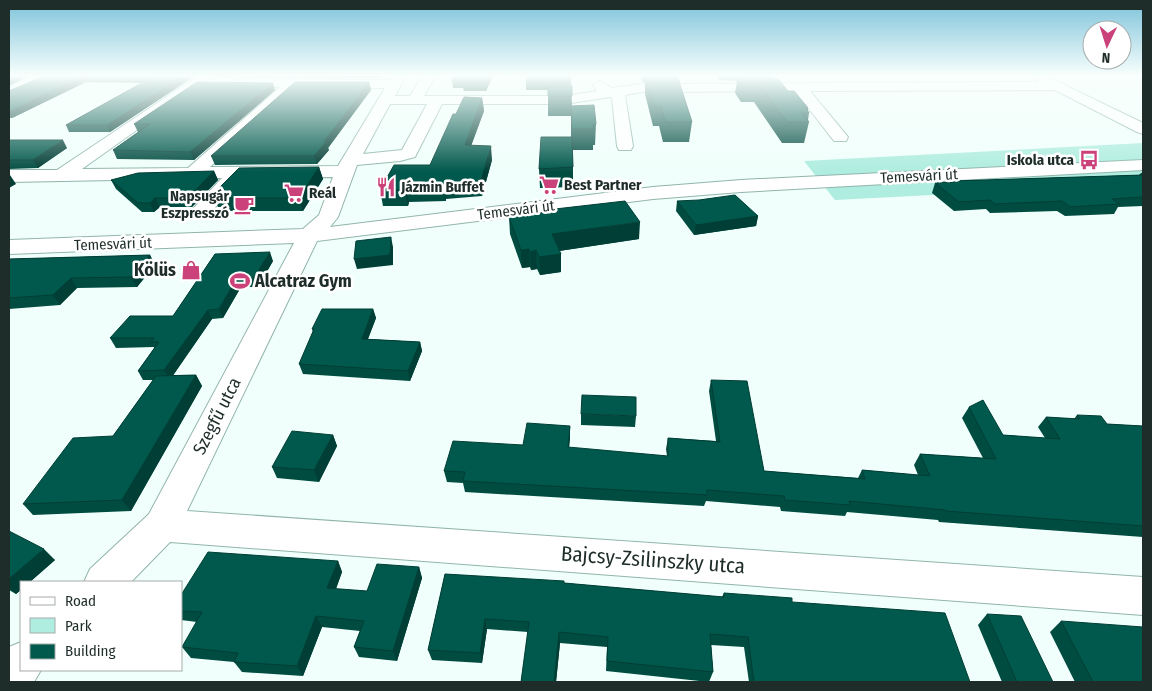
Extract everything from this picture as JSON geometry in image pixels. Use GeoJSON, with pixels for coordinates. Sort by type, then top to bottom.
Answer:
{"type":"FeatureCollection","features":[{"type":"Feature","properties":{"kind":"street"},"geometry":{"type":"LineString","coordinates":[[62,175],[169,107]]}},
{"type":"Feature","properties":{"kind":"street"},"geometry":{"type":"LineString","coordinates":[[192,174],[266,107]]}},
{"type":"Feature","properties":{"kind":"street"},"geometry":{"type":"LineString","coordinates":[[308,235],[328,217],[347,165],[381,107]]}},
{"type":"Feature","properties":{"kind":"street"},"geometry":{"type":"LineString","coordinates":[[9,176],[238,173],[347,165],[409,153],[433,107]]}},
{"type":"Feature","properties":{"kind":"street"},"geometry":{"type":"LineString","coordinates":[[620,107],[625,146]]}},
{"type":"Feature","properties":{"kind":"street"},"geometry":{"type":"LineString","coordinates":[[812,107],[840,137]]}},
{"type":"Feature","properties":{"kind":"street"},"geometry":{"type":"LineString","coordinates":[[1099,107],[1143,129]]}},
{"type":"Feature","properties":{"kind":"street","name":"Temesvári út"},"geometry":{"type":"LineString","coordinates":[[9,247],[165,243],[308,235],[654,193],[741,186],[1143,165]]}},
{"type":"Feature","properties":{"kind":"street"},"geometry":{"type":"LineString","coordinates":[[200,212],[238,173]]}},
{"type":"Feature","properties":{"kind":"street","name":"Szegfű utca"},"geometry":{"type":"LineString","coordinates":[[105,581],[162,524],[308,235]]}},
{"type":"Feature","properties":{"kind":"street","name":"Bajcsy-Zsilinszky utca"},"geometry":{"type":"LineString","coordinates":[[162,524],[1143,596]]}},
{"type":"Feature","properties":{"kind":"street"},"geometry":{"type":"LineString","coordinates":[[9,676],[20,665]]}},
{"type":"Feature","properties":{"kind":"green space"},"geometry":{"type":"Polygon","coordinates":[[[1143,143],[1143,184],[835,200],[804,161],[1143,143]]]}},
{"type":"Feature","properties":{"kind":"building"},"geometry":{"type":"Polygon","coordinates":[[[9,107],[19,107],[9,112],[9,107]]]}},
{"type":"Feature","properties":{"kind":"building"},"geometry":{"type":"Polygon","coordinates":[[[98,107],[135,107],[107,125],[66,125],[98,107]]]}},
{"type":"Feature","properties":{"kind":"building"},"geometry":{"type":"Polygon","coordinates":[[[159,107],[244,107],[190,152],[113,150],[150,124],[134,124],[159,107]]]}},
{"type":"Feature","properties":{"kind":"building"},"geometry":{"type":"Polygon","coordinates":[[[266,107],[350,107],[314,156],[211,156],[266,107]]]}},
{"type":"Feature","properties":{"kind":"building"},"geometry":{"type":"Polygon","coordinates":[[[459,107],[479,107],[465,145],[491,146],[481,181],[406,186],[405,190],[380,190],[394,165],[430,165],[453,114],[456,114],[459,107]]]}},
{"type":"Feature","properties":{"kind":"building"},"geometry":{"type":"Polygon","coordinates":[[[571,107],[594,107],[596,124],[593,124],[594,129],[572,129],[571,107]]]}},
{"type":"Feature","properties":{"kind":"building"},"geometry":{"type":"Polygon","coordinates":[[[661,107],[687,107],[692,122],[665,122],[661,107]]]}},
{"type":"Feature","properties":{"kind":"building"},"geometry":{"type":"Polygon","coordinates":[[[776,107],[808,108],[806,108],[809,113],[801,113],[809,122],[787,122],[776,107]]]}},
{"type":"Feature","properties":{"kind":"building"},"geometry":{"type":"Polygon","coordinates":[[[541,137],[572,137],[573,167],[539,169],[541,137]]]}},
{"type":"Feature","properties":{"kind":"building"},"geometry":{"type":"Polygon","coordinates":[[[10,140],[63,140],[33,160],[9,160],[10,140]]]}},
{"type":"Feature","properties":{"kind":"building"},"geometry":{"type":"Polygon","coordinates":[[[319,167],[299,198],[221,198],[224,194],[213,194],[239,168],[319,167]]]}},
{"type":"Feature","properties":{"kind":"building"},"geometry":{"type":"Polygon","coordinates":[[[214,171],[188,198],[155,198],[150,203],[138,203],[111,180],[138,173],[214,171]]]}},
{"type":"Feature","properties":{"kind":"building"},"geometry":{"type":"Polygon","coordinates":[[[1143,175],[1143,197],[1112,199],[1120,204],[1070,207],[1062,201],[995,204],[990,200],[959,202],[935,183],[954,182],[952,181],[1143,175]]]}},
{"type":"Feature","properties":{"kind":"building"},"geometry":{"type":"Polygon","coordinates":[[[735,195],[758,216],[696,225],[677,201],[699,200],[735,195]]]}},
{"type":"Feature","properties":{"kind":"building"},"geometry":{"type":"Polygon","coordinates":[[[625,201],[640,222],[552,234],[561,254],[539,257],[536,250],[530,252],[529,249],[521,250],[509,217],[556,211],[555,209],[625,201]]]}},
{"type":"Feature","properties":{"kind":"building"},"geometry":{"type":"Polygon","coordinates":[[[391,237],[390,255],[354,259],[356,241],[391,237]]]}},
{"type":"Feature","properties":{"kind":"building"},"geometry":{"type":"Polygon","coordinates":[[[270,252],[254,278],[237,278],[219,309],[208,310],[164,370],[138,371],[159,342],[151,342],[154,338],[110,338],[130,316],[173,316],[215,254],[270,252]]]}},
{"type":"Feature","properties":{"kind":"building"},"geometry":{"type":"Polygon","coordinates":[[[150,255],[131,277],[71,278],[53,295],[9,298],[9,259],[150,255]]]}},
{"type":"Feature","properties":{"kind":"building"},"geometry":{"type":"Polygon","coordinates":[[[322,309],[373,309],[362,339],[420,342],[408,371],[299,364],[314,329],[312,329],[322,309]]]}},
{"type":"Feature","properties":{"kind":"building"},"geometry":{"type":"Polygon","coordinates":[[[196,375],[122,500],[23,504],[73,438],[113,436],[156,376],[196,375]]]}},
{"type":"Feature","properties":{"kind":"building"},"geometry":{"type":"Polygon","coordinates":[[[711,380],[747,381],[764,471],[865,479],[862,470],[930,476],[920,454],[996,459],[969,407],[983,400],[1003,435],[1060,439],[1046,417],[1080,419],[1077,415],[1101,416],[1107,424],[1143,426],[1143,526],[946,511],[849,501],[850,505],[785,500],[784,496],[707,490],[707,495],[463,481],[465,472],[444,471],[453,441],[523,445],[527,423],[570,426],[568,447],[668,456],[668,438],[720,442],[711,380]]]}},
{"type":"Feature","properties":{"kind":"building"},"geometry":{"type":"Polygon","coordinates":[[[582,395],[636,397],[636,416],[581,414],[582,395]]]}},
{"type":"Feature","properties":{"kind":"building"},"geometry":{"type":"Polygon","coordinates":[[[292,431],[333,435],[314,470],[272,467],[292,431]]]}},
{"type":"Feature","properties":{"kind":"building"},"geometry":{"type":"Polygon","coordinates":[[[9,531],[44,549],[9,579],[9,531]]]}},
{"type":"Feature","properties":{"kind":"building"},"geometry":{"type":"Polygon","coordinates":[[[208,552],[338,561],[327,588],[367,591],[377,564],[419,567],[393,651],[354,647],[364,621],[316,616],[297,666],[234,662],[238,653],[182,647],[202,612],[182,611],[182,593],[208,552]]]}},
{"type":"Feature","properties":{"kind":"building"},"geometry":{"type":"Polygon","coordinates":[[[445,574],[564,581],[564,583],[724,597],[724,593],[792,598],[792,602],[945,613],[970,682],[754,682],[748,637],[710,634],[713,672],[607,661],[608,637],[559,632],[554,682],[521,682],[529,622],[485,619],[480,653],[428,650],[445,574]]]}},
{"type":"Feature","properties":{"kind":"building"},"geometry":{"type":"Polygon","coordinates":[[[987,614],[1021,616],[1053,682],[1017,682],[987,614]]]}},
{"type":"Feature","properties":{"kind":"building"},"geometry":{"type":"Polygon","coordinates":[[[1061,621],[1143,627],[1143,682],[1093,682],[1061,621]]]}},
{"type":"Feature","properties":{"kind":"place","name":"Iskola utca"},"geometry":{"type":"Point","coordinates":[1089,160]}},
{"type":"Feature","properties":{"kind":"place","name":"Best Partner"},"geometry":{"type":"Point","coordinates":[549,185]}},
{"type":"Feature","properties":{"kind":"place","name":"Jázmin Buffet"},"geometry":{"type":"Point","coordinates":[386,187]}},
{"type":"Feature","properties":{"kind":"place","name":"Reál"},"geometry":{"type":"Point","coordinates":[294,193]}},
{"type":"Feature","properties":{"kind":"place","name":"Napsugár Eszpresszó"},"geometry":{"type":"Point","coordinates":[244,205]}},
{"type":"Feature","properties":{"kind":"place","name":"Kölüs"},"geometry":{"type":"Point","coordinates":[191,270]}},
{"type":"Feature","properties":{"kind":"place","name":"Alcatraz Gym"},"geometry":{"type":"Point","coordinates":[240,281]}}]}
